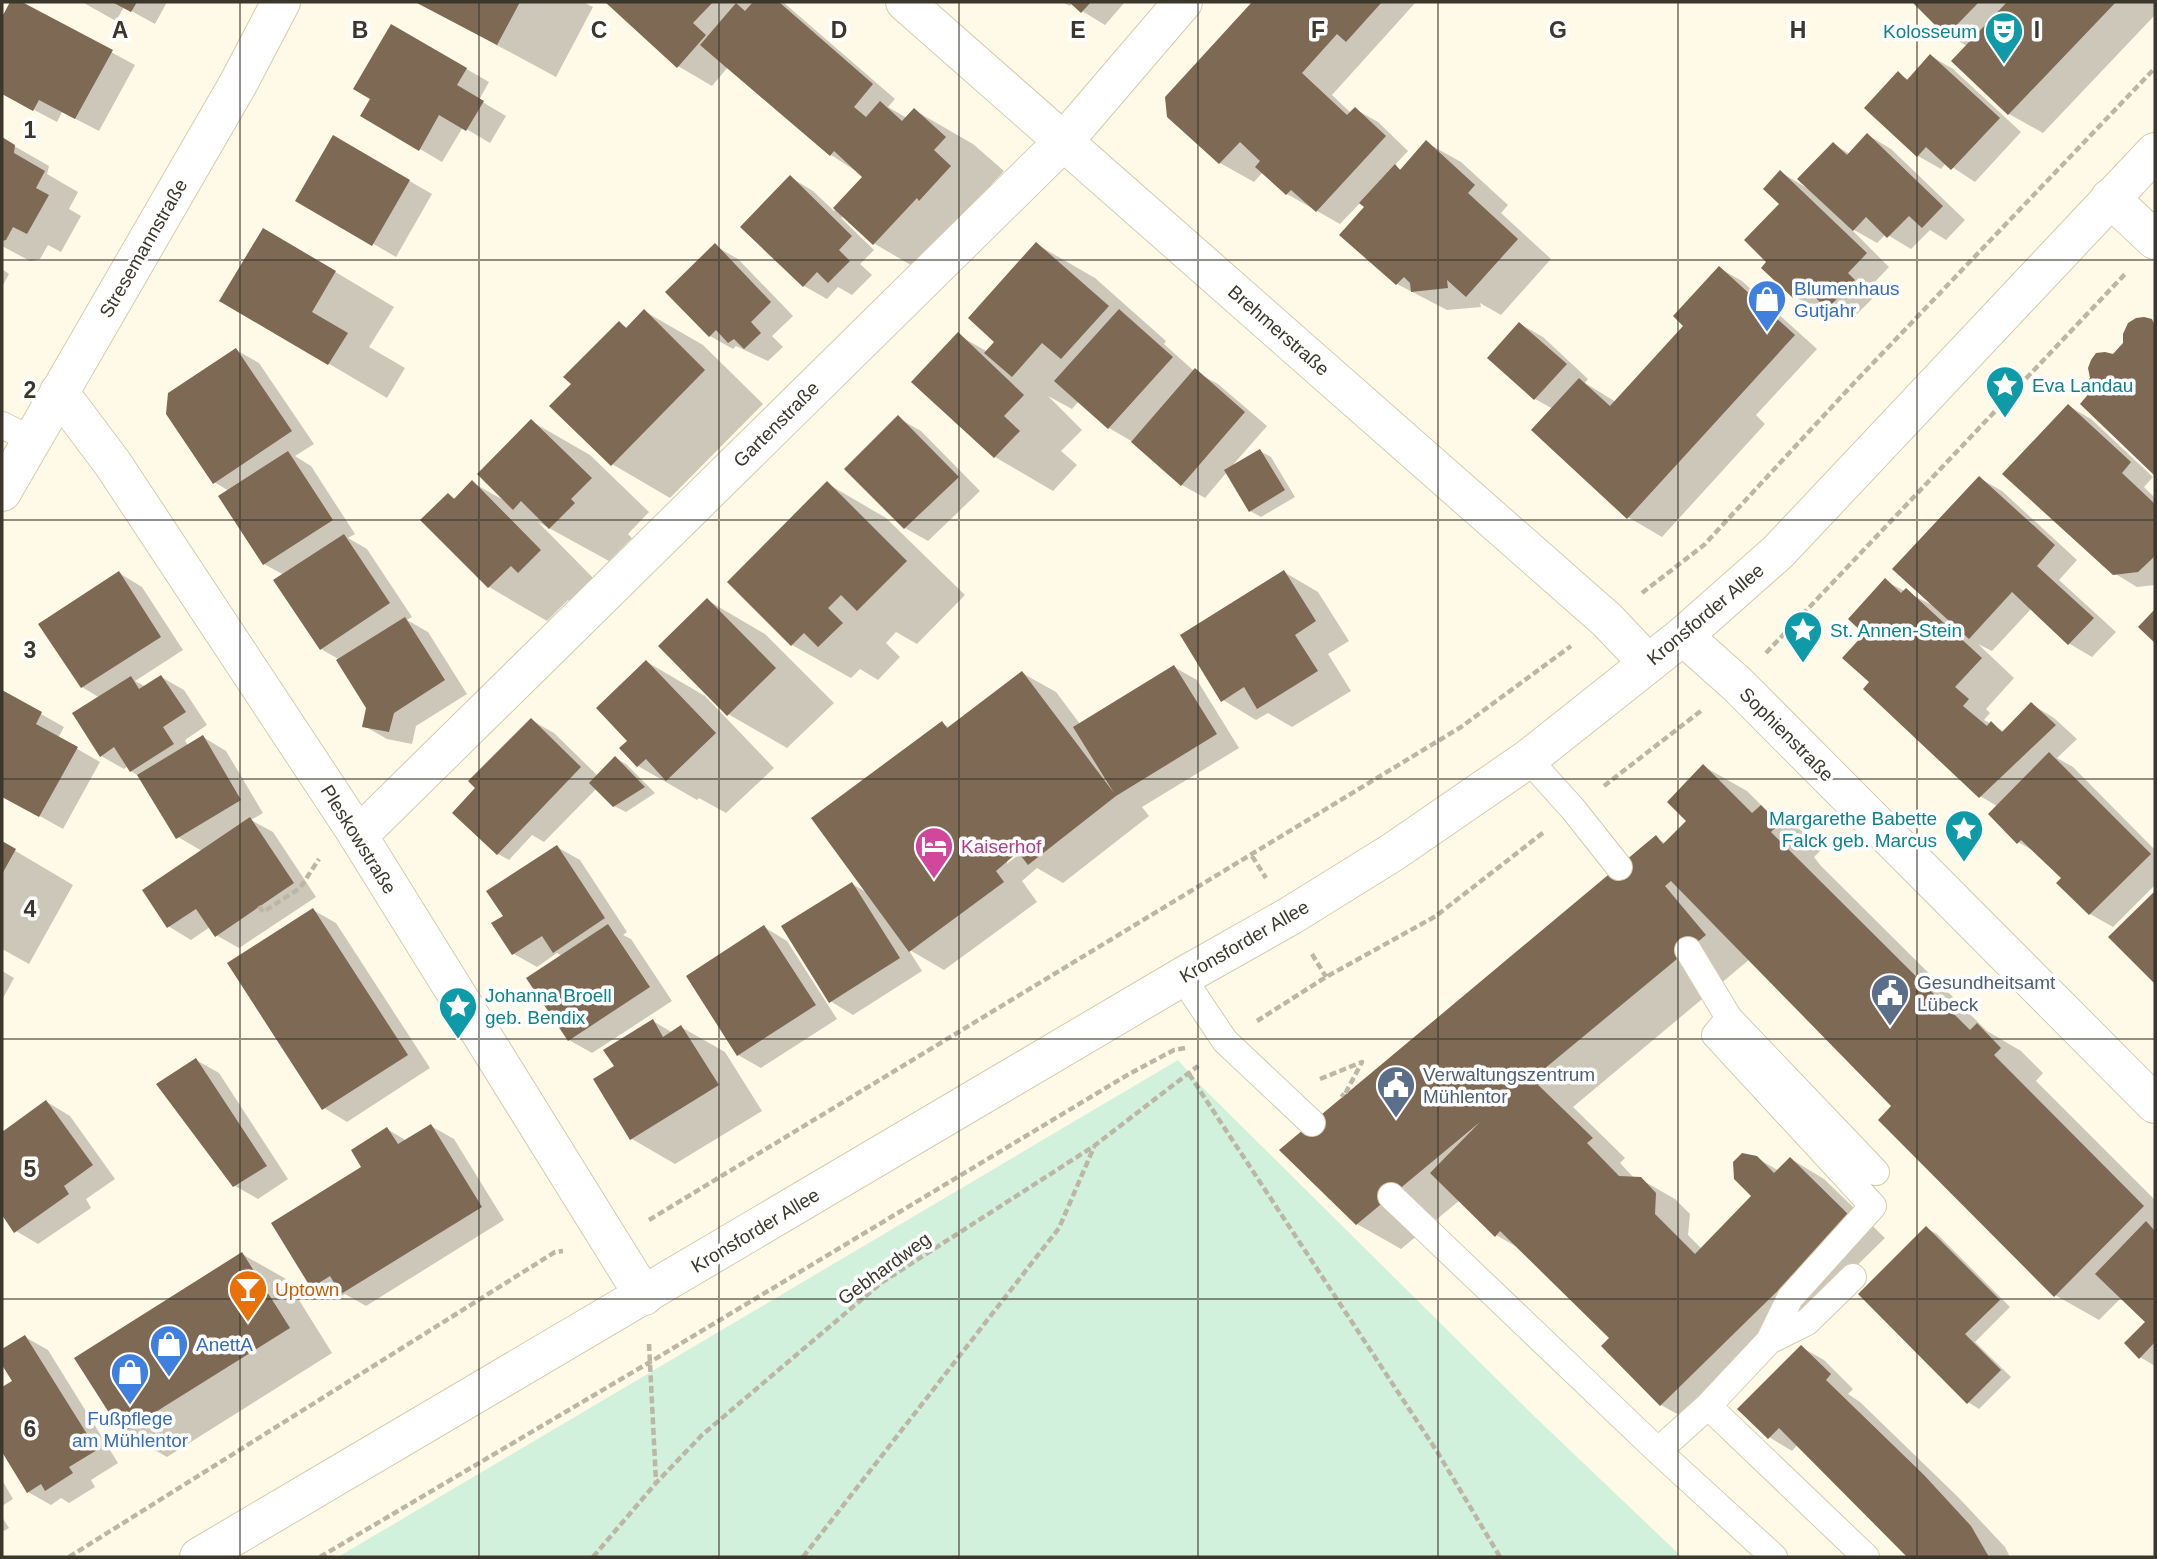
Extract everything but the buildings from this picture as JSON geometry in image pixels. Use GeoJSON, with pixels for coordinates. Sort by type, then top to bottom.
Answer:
{"type":"FeatureCollection","features":[{"type":"Feature","properties":{"kind":"street","name":"Stresemannstraße"},"geometry":{"type":"LineString","coordinates":[[2,492],[17,432],[59,392],[238,84],[281,2]]}},
{"type":"Feature","properties":{"kind":"street","name":"Brehmerstraße"},"geometry":{"type":"LineString","coordinates":[[905,2],[1607,620],[1648,663]]}},
{"type":"Feature","properties":{"kind":"street","name":"Gartenstraße"},"geometry":{"type":"LineString","coordinates":[[358,836],[1064,141],[1183,2]]}},
{"type":"Feature","properties":{"kind":"street","name":"Kronsforder Allee"},"geometry":{"type":"LineString","coordinates":[[199,1557],[1182,977],[1290,916],[1393,852],[1528,759],[1683,636],[1777,552],[2155,152]]}},
{"type":"Feature","properties":{"kind":"street"},"geometry":{"type":"LineString","coordinates":[[2110,198],[2155,240]]}},
{"type":"Feature","properties":{"kind":"street","name":"Pleskowstraße"},"geometry":{"type":"LineString","coordinates":[[59,392],[113,464],[358,836],[645,1296]]}},
{"type":"Feature","properties":{"kind":"street","name":"Sophienstraße"},"geometry":{"type":"LineString","coordinates":[[1683,636],[1737,684],[2155,1104]]}},
{"type":"Feature","properties":{"kind":"lane"},"geometry":{"type":"LineString","coordinates":[[1528,759],[1573,809],[1619,867]]}},
{"type":"Feature","properties":{"kind":"lane"},"geometry":{"type":"LineString","coordinates":[[1688,950],[1729,1018],[1876,1172]]}},
{"type":"Feature","properties":{"kind":"lane"},"geometry":{"type":"LineString","coordinates":[[1182,977],[1226,1041],[1312,1123]]}},
{"type":"Feature","properties":{"kind":"lane"},"geometry":{"type":"LineString","coordinates":[[1658,1451],[1708,1406],[1769,1342],[1790,1298],[1874,1206],[1715,1035],[1729,1018]]}},
{"type":"Feature","properties":{"kind":"lane"},"geometry":{"type":"LineString","coordinates":[[1391,1196],[1658,1451],[1774,1557]]}},
{"type":"Feature","properties":{"kind":"lane"},"geometry":{"type":"LineString","coordinates":[[1769,1342],[1807,1322],[1853,1277]]}},
{"type":"Feature","properties":{"kind":"lane"},"geometry":{"type":"LineString","coordinates":[[1708,1406],[1866,1557]]}},
{"type":"Feature","properties":{"kind":"path"},"geometry":{"type":"LineString","coordinates":[[69,1557],[555,1252],[611,1242],[1461,727],[1704,545],[1863,373],[2155,68]]}},
{"type":"Feature","properties":{"kind":"path"},"geometry":{"type":"LineString","coordinates":[[259,906],[263,912],[300,888],[320,857]]}},
{"type":"Feature","properties":{"kind":"path"},"geometry":{"type":"LineString","coordinates":[[320,1557],[1129,1074],[1174,1050],[1226,1041]]}},
{"type":"Feature","properties":{"kind":"path","name":"Gebhardweg"},"geometry":{"type":"LineString","coordinates":[[593,1557],[656,1483],[702,1435],[881,1283],[1094,1146],[1189,1074],[1226,1041]]}},
{"type":"Feature","properties":{"kind":"path"},"geometry":{"type":"LineString","coordinates":[[1281,1095],[1362,1062],[1344,1096]]}},
{"type":"Feature","properties":{"kind":"path"},"geometry":{"type":"LineString","coordinates":[[1189,1074],[1438,1453],[1500,1557]]}},
{"type":"Feature","properties":{"kind":"path"},"geometry":{"type":"LineString","coordinates":[[803,1557],[1059,1228],[1094,1146]]}},
{"type":"Feature","properties":{"kind":"path"},"geometry":{"type":"LineString","coordinates":[[645,1296],[656,1483]]}},
{"type":"Feature","properties":{"kind":"green space"},"geometry":{"type":"Polygon","coordinates":[[[1178,1060],[1200,1085],[1535,1417],[1682,1557],[338,1557],[1178,1060]]]}},
{"type":"Feature","properties":{"kind":"place","name":"Kolosseum"},"geometry":{"type":"Point","coordinates":[2004,65]}},
{"type":"Feature","properties":{"kind":"place","name":"Blumenhaus Gutjahr"},"geometry":{"type":"Point","coordinates":[1767,333]}},
{"type":"Feature","properties":{"kind":"place","name":"Eva Landau"},"geometry":{"type":"Point","coordinates":[2005,419]}},
{"type":"Feature","properties":{"kind":"place","name":"St. Annen-Stein"},"geometry":{"type":"Point","coordinates":[1803,664]}},
{"type":"Feature","properties":{"kind":"place","name":"Margarethe Babette Falck geb. Marcus"},"geometry":{"type":"Point","coordinates":[1964,863]}},
{"type":"Feature","properties":{"kind":"place","name":"Kaiserhof"},"geometry":{"type":"Point","coordinates":[934,880]}},
{"type":"Feature","properties":{"kind":"place","name":"Gesundheitsamt Lübeck"},"geometry":{"type":"Point","coordinates":[1890,1027]}},
{"type":"Feature","properties":{"kind":"place","name":"Johanna Broell geb. Bendix"},"geometry":{"type":"Point","coordinates":[458,1040]}},
{"type":"Feature","properties":{"kind":"place","name":"Verwaltungszentrum Mühlentor"},"geometry":{"type":"Point","coordinates":[1396,1119]}},
{"type":"Feature","properties":{"kind":"place","name":"Uptown"},"geometry":{"type":"Point","coordinates":[248,1323]}},
{"type":"Feature","properties":{"kind":"place","name":"AnettA"},"geometry":{"type":"Point","coordinates":[169,1378]}},
{"type":"Feature","properties":{"kind":"place","name":"Fußpflege am Mühlentor"},"geometry":{"type":"Point","coordinates":[130,1406]}}]}
